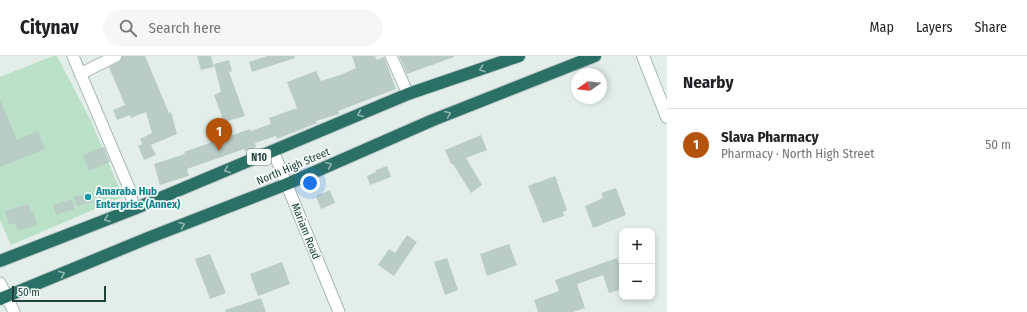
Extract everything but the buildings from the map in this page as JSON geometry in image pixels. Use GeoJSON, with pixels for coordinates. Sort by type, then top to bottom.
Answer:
{"type":"FeatureCollection","features":[{"type":"Feature","properties":{"kind":"highway","name":"North High Street"},"geometry":{"type":"LineString","coordinates":[[0,261],[134,209],[408,94],[519,56]]}},
{"type":"Feature","properties":{"kind":"highway","name":"North High Street"},"geometry":{"type":"LineString","coordinates":[[4,298],[148,238],[287,184],[433,120],[595,56]]}},
{"type":"Feature","properties":{"kind":"main road"},"geometry":{"type":"LineString","coordinates":[[643,56],[667,117]]}},
{"type":"Feature","properties":{"kind":"street"},"geometry":{"type":"LineString","coordinates":[[73,56],[129,188],[134,209]]}},
{"type":"Feature","properties":{"kind":"street"},"geometry":{"type":"LineString","coordinates":[[80,74],[116,56]]}},
{"type":"Feature","properties":{"kind":"street"},"geometry":{"type":"LineString","coordinates":[[391,56],[408,94]]}},
{"type":"Feature","properties":{"kind":"street","name":"Mariam Road"},"geometry":{"type":"LineString","coordinates":[[273,151],[339,312]]}},
{"type":"Feature","properties":{"kind":"street"},"geometry":{"type":"LineString","coordinates":[[0,283],[4,298],[14,312]]}},
{"type":"Feature","properties":{"kind":"green space"},"geometry":{"type":"Polygon","coordinates":[[[53,56],[57,56],[91,121],[123,197],[11,245],[0,220],[0,77],[53,56]]]}},
{"type":"Feature","properties":{"kind":"place","name":"Slava Pharmacy"},"geometry":{"type":"Point","coordinates":[219,151]}},
{"type":"Feature","properties":{"kind":"place","name":"Amaraba Hub Enterprise (Annex)"},"geometry":{"type":"Point","coordinates":[88,197]}}]}
